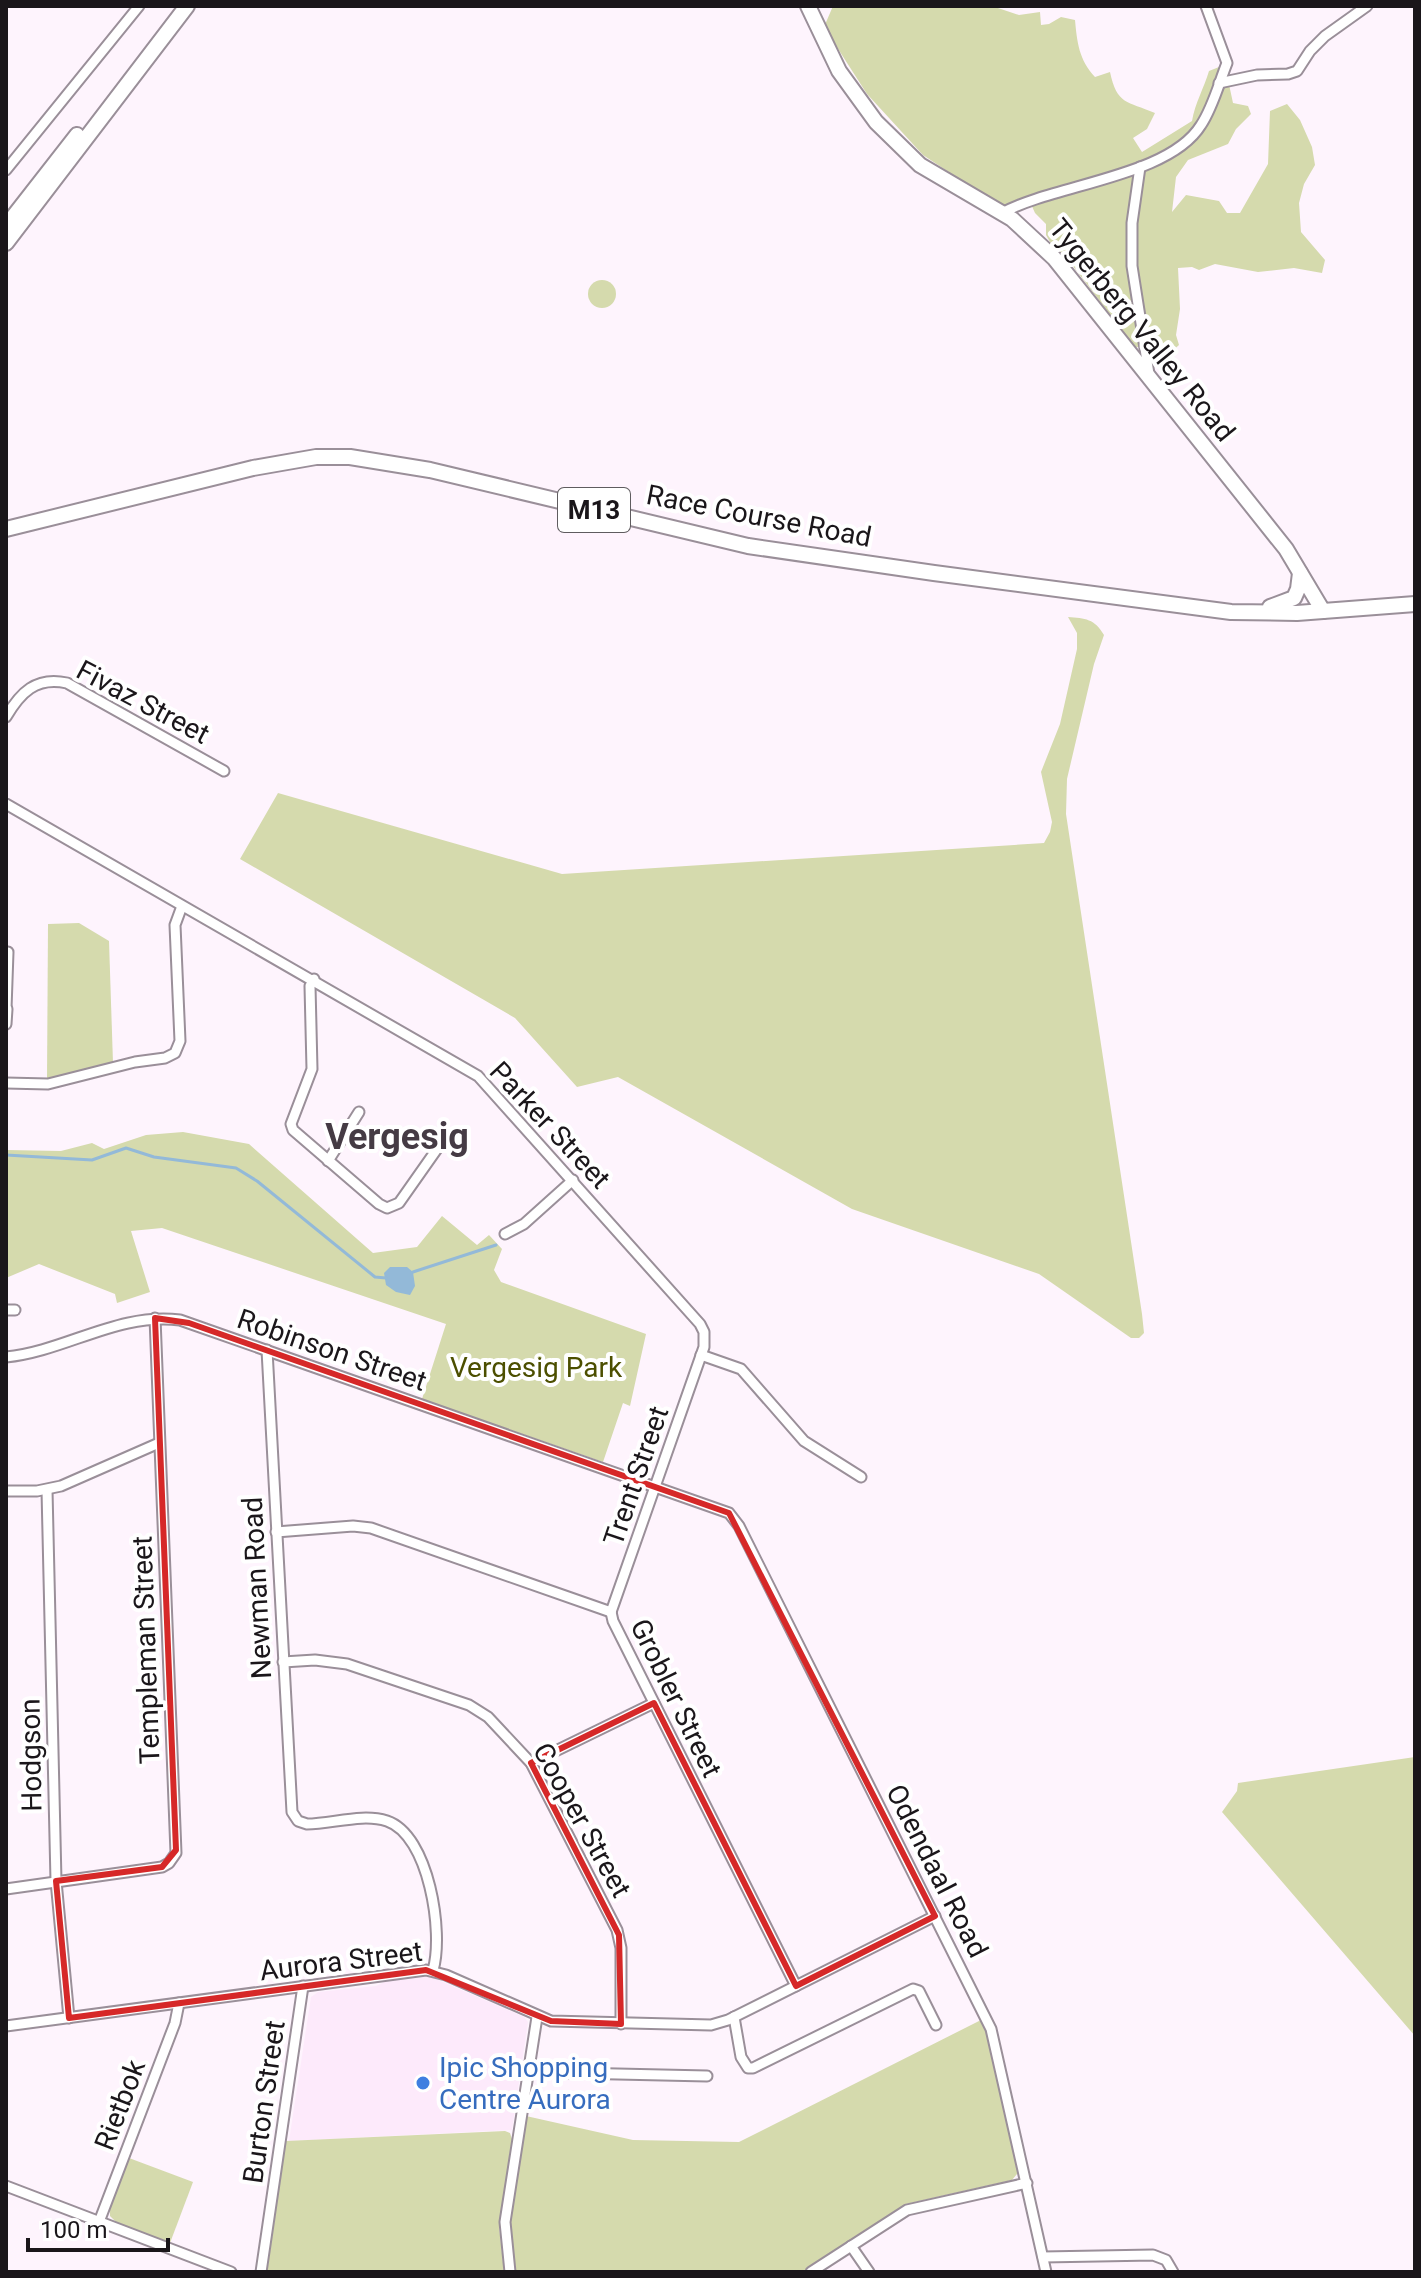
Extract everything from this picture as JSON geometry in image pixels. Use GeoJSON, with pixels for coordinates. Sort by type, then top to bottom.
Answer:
{"type":"FeatureCollection","features":[{"type":"Feature","properties":{"kind":"main road"},"geometry":{"type":"LineString","coordinates":[[6,226],[184,6]]}},
{"type":"Feature","properties":{"kind":"main road"},"geometry":{"type":"LineString","coordinates":[[6,243],[184,6]]}},
{"type":"Feature","properties":{"kind":"main road","name":"Tygerberg Valley Road"},"geometry":{"type":"LineString","coordinates":[[808,6],[839,71],[876,122],[920,165],[1025,228],[1054,258],[1286,549],[1323,611]]}},
{"type":"Feature","properties":{"kind":"main road","name":"Race Course Road"},"geometry":{"type":"LineString","coordinates":[[6,529],[266,465],[316,457],[350,457],[430,470],[760,548],[1187,608],[1246,613],[1323,611]]}},
{"type":"Feature","properties":{"kind":"main road"},"geometry":{"type":"LineString","coordinates":[[1246,613],[1290,601],[1298,589],[1300,573]]}},
{"type":"Feature","properties":{"kind":"main road","name":"M13"},"geometry":{"type":"LineString","coordinates":[[1323,611],[1415,604]]}},
{"type":"Feature","properties":{"kind":"street"},"geometry":{"type":"LineString","coordinates":[[6,170],[139,6]]}},
{"type":"Feature","properties":{"kind":"street"},"geometry":{"type":"LineString","coordinates":[[1002,213],[1027,200],[1140,167],[1170,153],[1195,134],[1202,125],[1227,63],[1206,6]]}},
{"type":"Feature","properties":{"kind":"street"},"geometry":{"type":"LineString","coordinates":[[1219,83],[1297,71],[1325,36],[1367,6]]}},
{"type":"Feature","properties":{"kind":"street"},"geometry":{"type":"LineString","coordinates":[[1140,167],[1132,223],[1132,266],[1150,379]]}},
{"type":"Feature","properties":{"kind":"street","name":"Fivaz Street"},"geometry":{"type":"LineString","coordinates":[[6,717],[27,689],[46,682],[67,683],[224,771]]}},
{"type":"Feature","properties":{"kind":"street","name":"Parker Street"},"geometry":{"type":"LineString","coordinates":[[6,804],[478,1076],[700,1324],[704,1337],[701,1355]]}},
{"type":"Feature","properties":{"kind":"street"},"geometry":{"type":"LineString","coordinates":[[6,1083],[48,1084],[142,1060],[165,1058],[175,1053],[180,1041],[175,925],[182,906]]}},
{"type":"Feature","properties":{"kind":"street"},"geometry":{"type":"LineString","coordinates":[[6,1024],[8,952]]}},
{"type":"Feature","properties":{"kind":"street"},"geometry":{"type":"LineString","coordinates":[[314,979],[310,986],[313,1064],[292,1127],[294,1133],[379,1204],[392,1207],[399,1203],[437,1149]]}},
{"type":"Feature","properties":{"kind":"street"},"geometry":{"type":"LineString","coordinates":[[328,1161],[359,1112]]}},
{"type":"Feature","properties":{"kind":"street"},"geometry":{"type":"LineString","coordinates":[[505,1234],[524,1224],[573,1180]]}},
{"type":"Feature","properties":{"kind":"street","name":"Robinson Street"},"geometry":{"type":"LineString","coordinates":[[6,1357],[131,1321],[155,1318],[189,1323],[729,1513]]}},
{"type":"Feature","properties":{"kind":"street","name":"Templeman Street"},"geometry":{"type":"LineString","coordinates":[[6,1889],[162,1867],[176,1853],[155,1318]]}},
{"type":"Feature","properties":{"kind":"street","name":"Newman Road"},"geometry":{"type":"LineString","coordinates":[[267,1350],[291,1808],[298,1821],[312,1824],[381,1820],[398,1826],[407,1834],[432,1888],[436,1951],[433,1970]]}},
{"type":"Feature","properties":{"kind":"street"},"geometry":{"type":"LineString","coordinates":[[701,1355],[741,1369],[804,1441],[861,1477]]}},
{"type":"Feature","properties":{"kind":"street","name":"Trent Street"},"geometry":{"type":"LineString","coordinates":[[611,1612],[701,1355]]}},
{"type":"Feature","properties":{"kind":"street"},"geometry":{"type":"LineString","coordinates":[[6,1491],[47,1490],[159,1443]]}},
{"type":"Feature","properties":{"kind":"street","name":"Hodgson"},"geometry":{"type":"LineString","coordinates":[[47,1490],[56,1881],[69,2018]]}},
{"type":"Feature","properties":{"kind":"street","name":"Odendaal Road"},"geometry":{"type":"LineString","coordinates":[[729,1513],[739,1526],[991,2029],[1046,2272]]}},
{"type":"Feature","properties":{"kind":"street","name":"Grobler Street"},"geometry":{"type":"LineString","coordinates":[[276,1532],[353,1526],[371,1528],[611,1612],[796,1986]]}},
{"type":"Feature","properties":{"kind":"street","name":"Cooper Street"},"geometry":{"type":"LineString","coordinates":[[283,1662],[315,1660],[347,1664],[469,1705],[496,1723],[531,1763],[619,1935],[621,2024]]}},
{"type":"Feature","properties":{"kind":"street"},"geometry":{"type":"LineString","coordinates":[[531,1763],[654,1703]]}},
{"type":"Feature","properties":{"kind":"street","name":"Aurora Street"},"geometry":{"type":"LineString","coordinates":[[6,2026],[433,1970],[537,2017],[561,2023],[703,2025],[734,2017],[935,1916]]}},
{"type":"Feature","properties":{"kind":"street","name":"Burton Street"},"geometry":{"type":"LineString","coordinates":[[261,2272],[303,1986]]}},
{"type":"Feature","properties":{"kind":"street"},"geometry":{"type":"LineString","coordinates":[[734,2017],[743,2062],[748,2068],[913,1989],[919,1991],[936,2025]]}},
{"type":"Feature","properties":{"kind":"street","name":"Rietbok"},"geometry":{"type":"LineString","coordinates":[[99,2222],[175,2023],[179,2003]]}},
{"type":"Feature","properties":{"kind":"street"},"geometry":{"type":"LineString","coordinates":[[510,2272],[505,2222],[537,2017]]}},
{"type":"Feature","properties":{"kind":"street"},"geometry":{"type":"LineString","coordinates":[[528,2072],[707,2076]]}},
{"type":"Feature","properties":{"kind":"street"},"geometry":{"type":"LineString","coordinates":[[811,2272],[907,2210],[1027,2183]]}},
{"type":"Feature","properties":{"kind":"street"},"geometry":{"type":"LineString","coordinates":[[6,2186],[231,2272]]}},
{"type":"Feature","properties":{"kind":"street"},"geometry":{"type":"LineString","coordinates":[[851,2246],[869,2272]]}},
{"type":"Feature","properties":{"kind":"street"},"geometry":{"type":"LineString","coordinates":[[1043,2257],[1153,2255],[1166,2260],[1173,2272]]}},
{"type":"Feature","properties":{"kind":"highlighted area"},"geometry":{"type":"Polygon","coordinates":[[[155,1318],[189,1323],[729,1513],[935,1916],[796,1986],[654,1703],[531,1763],[619,1935],[621,2024],[551,2021],[426,1970],[69,2018],[56,1881],[162,1867],[176,1850],[155,1318]]]}},
{"type":"Feature","properties":{"kind":"shaded area"},"geometry":{"type":"Polygon","coordinates":[[[429,1976],[524,2017],[528,2022],[512,2130],[289,2141],[311,1997],[318,1992],[429,1976]]]}},
{"type":"Feature","properties":{"kind":"green space"},"geometry":{"type":"Polygon","coordinates":[[[833,6],[992,6],[1019,15],[1040,12],[1041,25],[1061,17],[1075,20],[1082,57],[1095,77],[1110,72],[1120,96],[1155,113],[1147,129],[1133,138],[1142,152],[1192,121],[1209,71],[1219,67],[1227,75],[1233,103],[1248,106],[1251,114],[1236,129],[1228,144],[1188,160],[1176,177],[1172,212],[1186,195],[1219,201],[1227,213],[1240,213],[1268,164],[1270,111],[1287,104],[1300,120],[1312,147],[1315,165],[1304,184],[1299,203],[1301,232],[1325,260],[1322,273],[1294,268],[1258,272],[1215,264],[1199,270],[1178,268],[1180,309],[1176,335],[1179,345],[1169,354],[1152,348],[1135,347],[1072,265],[1050,242],[1046,224],[1031,204],[1016,200],[1004,206],[997,204],[923,155],[867,94],[824,27],[833,6]]]}},
{"type":"Feature","properties":{"kind":"green space"},"geometry":{"type":"Polygon","coordinates":[[[602,280],[612,284],[616,294],[612,304],[602,308],[592,304],[588,294],[592,284],[602,280]]]}},
{"type":"Feature","properties":{"kind":"green space"},"geometry":{"type":"Polygon","coordinates":[[[1068,617],[1089,620],[1104,635],[1094,664],[1067,779],[1066,814],[1142,1314],[1144,1333],[1139,1338],[1131,1338],[1039,1274],[852,1209],[618,1077],[577,1087],[515,1018],[240,859],[278,793],[562,874],[1044,843],[1052,822],[1041,772],[1060,724],[1077,649],[1077,633],[1068,617]]]}},
{"type":"Feature","properties":{"kind":"green space"},"geometry":{"type":"Polygon","coordinates":[[[79,923],[109,941],[113,1063],[47,1079],[48,924],[79,923]]]}},
{"type":"Feature","properties":{"kind":"green space","name":"Vergesig Park"},"geometry":{"type":"Polygon","coordinates":[[[183,1132],[249,1144],[373,1253],[417,1247],[442,1216],[477,1245],[489,1235],[502,1249],[494,1270],[501,1282],[646,1334],[630,1406],[623,1403],[603,1462],[422,1399],[446,1324],[162,1228],[131,1231],[150,1292],[117,1303],[115,1294],[39,1264],[6,1278],[6,1150],[61,1151],[92,1143],[104,1149],[146,1135],[183,1132]]]}},
{"type":"Feature","properties":{"kind":"green space"},"geometry":{"type":"Polygon","coordinates":[[[1415,1757],[1415,2036],[1222,1812],[1237,1791],[1238,1783],[1415,1757]]]}},
{"type":"Feature","properties":{"kind":"green space"},"geometry":{"type":"Polygon","coordinates":[[[981,2020],[991,2047],[1017,2166],[1017,2174],[1012,2180],[906,2204],[802,2272],[516,2272],[510,2222],[526,2116],[633,2140],[739,2142],[981,2020]]]}},
{"type":"Feature","properties":{"kind":"green space"},"geometry":{"type":"Polygon","coordinates":[[[510,2133],[512,2139],[499,2226],[504,2272],[267,2272],[286,2141],[510,2133]]]}},
{"type":"Feature","properties":{"kind":"green space"},"geometry":{"type":"Polygon","coordinates":[[[129,2158],[193,2182],[170,2243],[116,2222],[110,2216],[110,2207],[129,2158]]]}},
{"type":"Feature","properties":{"kind":"water"},"geometry":{"type":"Polygon","coordinates":[[[390,1267],[407,1267],[413,1272],[415,1286],[410,1295],[396,1292],[386,1285],[384,1273],[390,1267]]]}},
{"type":"Feature","properties":{"kind":"waterway"},"geometry":{"type":"LineString","coordinates":[[6,1155],[92,1160],[126,1148],[154,1157],[236,1168],[257,1181],[375,1277],[386,1278]]}},
{"type":"Feature","properties":{"kind":"waterway"},"geometry":{"type":"LineString","coordinates":[[413,1272],[496,1245]]}},
{"type":"Feature","properties":{"kind":"place","name":"Ipic Shopping Centre Aurora"},"geometry":{"type":"Point","coordinates":[423,2083]}},
{"type":"Feature","properties":{"kind":"district","name":"Vergesig"},"geometry":{"type":"Point","coordinates":[397,1137]}}]}
